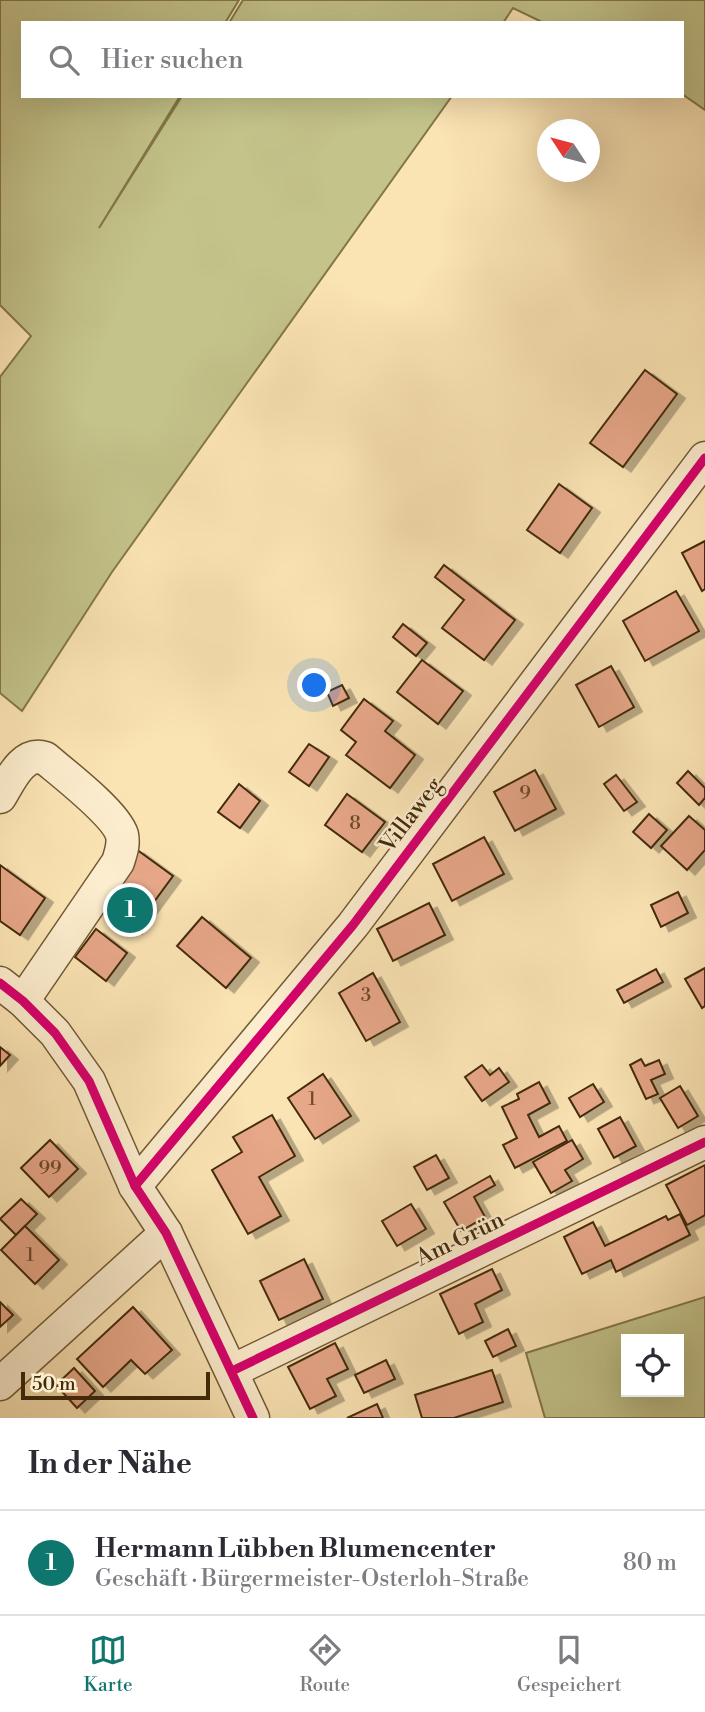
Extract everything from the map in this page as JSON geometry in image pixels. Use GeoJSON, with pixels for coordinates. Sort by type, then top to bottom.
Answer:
{"type":"FeatureCollection","features":[{"type":"Feature","properties":{"kind":"street","name":"Villaweg"},"geometry":{"type":"LineString","coordinates":[[135,1186],[352,925],[705,458]]}},
{"type":"Feature","properties":{"kind":"street"},"geometry":{"type":"LineString","coordinates":[[0,797],[20,766],[30,757],[37,755],[45,758],[114,819],[121,833],[123,846],[118,862],[11,992],[55,1033],[89,1081],[135,1186],[166,1233],[253,1418]]}},
{"type":"Feature","properties":{"kind":"street","name":"Am Grün"},"geometry":{"type":"LineString","coordinates":[[232,1371],[705,1142]]}},
{"type":"Feature","properties":{"kind":"street"},"geometry":{"type":"LineString","coordinates":[[0,1384],[166,1233]]}},
{"type":"Feature","properties":{"kind":"green space"},"geometry":{"type":"Polygon","coordinates":[[[0,0],[239,0],[226,21],[21,21],[21,98],[179,98],[99,228],[181,98],[451,98],[112,572],[22,711],[0,693],[0,377],[31,336],[0,305],[0,0]]]}},
{"type":"Feature","properties":{"kind":"green space"},"geometry":{"type":"Polygon","coordinates":[[[243,0],[705,0],[705,110],[684,95],[684,21],[540,21],[513,8],[504,21],[230,21],[243,0]]]}},
{"type":"Feature","properties":{"kind":"green space"},"geometry":{"type":"Polygon","coordinates":[[[705,1297],[705,1418],[545,1418],[526,1353],[705,1297]]]}},
{"type":"Feature","properties":{"kind":"building"},"geometry":{"type":"Polygon","coordinates":[[[645,370],[677,394],[623,467],[590,443],[645,370]]]}},
{"type":"Feature","properties":{"kind":"building"},"geometry":{"type":"Polygon","coordinates":[[[559,484],[592,508],[560,553],[527,530],[559,484]]]}},
{"type":"Feature","properties":{"kind":"building"},"geometry":{"type":"Polygon","coordinates":[[[705,541],[705,589],[702,591],[682,553],[705,541]]]}},
{"type":"Feature","properties":{"kind":"building"},"geometry":{"type":"Polygon","coordinates":[[[444,565],[515,620],[484,660],[442,628],[464,600],[435,577],[444,565]]]}},
{"type":"Feature","properties":{"kind":"building"},"geometry":{"type":"Polygon","coordinates":[[[676,591],[699,631],[645,661],[623,621],[676,591]]]}},
{"type":"Feature","properties":{"kind":"building"},"geometry":{"type":"Polygon","coordinates":[[[403,624],[427,643],[416,656],[393,637],[403,624]]]}},
{"type":"Feature","properties":{"kind":"building"},"geometry":{"type":"Polygon","coordinates":[[[422,660],[463,691],[438,724],[397,692],[422,660]]]}},
{"type":"Feature","properties":{"kind":"building"},"geometry":{"type":"Polygon","coordinates":[[[611,666],[634,707],[599,727],[576,685],[611,666]]]}},
{"type":"Feature","properties":{"kind":"building"},"geometry":{"type":"Polygon","coordinates":[[[342,685],[349,698],[333,706],[327,692],[342,685]]]}},
{"type":"Feature","properties":{"kind":"building"},"geometry":{"type":"Polygon","coordinates":[[[364,699],[393,721],[385,731],[415,755],[390,788],[346,755],[356,742],[341,730],[364,699]]]}},
{"type":"Feature","properties":{"kind":"building"},"geometry":{"type":"Polygon","coordinates":[[[309,744],[329,757],[309,786],[289,772],[309,744]]]}},
{"type":"Feature","properties":{"kind":"building"},"geometry":{"type":"Polygon","coordinates":[[[535,770],[556,809],[515,831],[494,792],[535,770]]]}},
{"type":"Feature","properties":{"kind":"building"},"geometry":{"type":"Polygon","coordinates":[[[688,771],[705,788],[705,798],[699,805],[677,783],[688,771]]]}},
{"type":"Feature","properties":{"kind":"building"},"geometry":{"type":"Polygon","coordinates":[[[616,775],[637,802],[624,811],[604,784],[616,775]]]}},
{"type":"Feature","properties":{"kind":"building"},"geometry":{"type":"Polygon","coordinates":[[[239,784],[260,801],[240,828],[218,812],[239,784]]]}},
{"type":"Feature","properties":{"kind":"building"},"geometry":{"type":"Polygon","coordinates":[[[347,794],[385,822],[362,852],[325,825],[347,794]]]}},
{"type":"Feature","properties":{"kind":"building"},"geometry":{"type":"Polygon","coordinates":[[[649,814],[667,830],[651,848],[633,832],[649,814]]]}},
{"type":"Feature","properties":{"kind":"building"},"geometry":{"type":"Polygon","coordinates":[[[689,816],[705,830],[705,850],[687,870],[661,846],[689,816]]]}},
{"type":"Feature","properties":{"kind":"building"},"geometry":{"type":"Polygon","coordinates":[[[484,837],[504,874],[452,901],[433,864],[484,837]]]}},
{"type":"Feature","properties":{"kind":"building"},"geometry":{"type":"Polygon","coordinates":[[[136,849],[173,876],[134,929],[97,902],[136,849]]]}},
{"type":"Feature","properties":{"kind":"building"},"geometry":{"type":"Polygon","coordinates":[[[0,865],[45,898],[20,935],[0,921],[0,865]]]}},
{"type":"Feature","properties":{"kind":"building"},"geometry":{"type":"Polygon","coordinates":[[[678,892],[688,913],[661,927],[651,905],[678,892]]]}},
{"type":"Feature","properties":{"kind":"building"},"geometry":{"type":"Polygon","coordinates":[[[429,903],[445,935],[393,961],[377,929],[429,903]]]}},
{"type":"Feature","properties":{"kind":"building"},"geometry":{"type":"Polygon","coordinates":[[[202,917],[251,958],[226,988],[177,946],[202,917]]]}},
{"type":"Feature","properties":{"kind":"building"},"geometry":{"type":"Polygon","coordinates":[[[96,929],[127,953],[106,981],[75,957],[96,929]]]}},
{"type":"Feature","properties":{"kind":"building"},"geometry":{"type":"Polygon","coordinates":[[[705,968],[705,1006],[702,1008],[685,979],[705,968]]]}},
{"type":"Feature","properties":{"kind":"building"},"geometry":{"type":"Polygon","coordinates":[[[656,969],[663,982],[624,1003],[617,990],[656,969]]]}},
{"type":"Feature","properties":{"kind":"building"},"geometry":{"type":"Polygon","coordinates":[[[373,973],[400,1022],[366,1041],[339,993],[373,973]]]}},
{"type":"Feature","properties":{"kind":"building"},"geometry":{"type":"Polygon","coordinates":[[[0,1047],[10,1055],[0,1066],[0,1047]]]}},
{"type":"Feature","properties":{"kind":"building"},"geometry":{"type":"Polygon","coordinates":[[[641,1059],[645,1066],[659,1060],[665,1074],[651,1080],[658,1094],[646,1099],[630,1065],[641,1059]]]}},
{"type":"Feature","properties":{"kind":"building"},"geometry":{"type":"Polygon","coordinates":[[[482,1065],[490,1075],[499,1068],[509,1082],[482,1101],[465,1077],[482,1065]]]}},
{"type":"Feature","properties":{"kind":"building"},"geometry":{"type":"Polygon","coordinates":[[[323,1074],[351,1116],[315,1139],[288,1098],[323,1074]]]}},
{"type":"Feature","properties":{"kind":"building"},"geometry":{"type":"Polygon","coordinates":[[[539,1082],[550,1103],[528,1115],[539,1137],[559,1126],[567,1141],[515,1168],[503,1145],[517,1138],[502,1107],[519,1099],[517,1094],[539,1082]]]}},
{"type":"Feature","properties":{"kind":"building"},"geometry":{"type":"Polygon","coordinates":[[[593,1084],[604,1102],[580,1117],[569,1098],[593,1084]]]}},
{"type":"Feature","properties":{"kind":"building"},"geometry":{"type":"Polygon","coordinates":[[[680,1086],[698,1116],[678,1128],[660,1098],[680,1086]]]}},
{"type":"Feature","properties":{"kind":"building"},"geometry":{"type":"Polygon","coordinates":[[[272,1115],[295,1156],[259,1177],[281,1216],[248,1234],[212,1170],[242,1152],[233,1137],[272,1115]]]}},
{"type":"Feature","properties":{"kind":"building"},"geometry":{"type":"Polygon","coordinates":[[[620,1117],[636,1146],[614,1158],[598,1129],[620,1117]]]}},
{"type":"Feature","properties":{"kind":"building"},"geometry":{"type":"Polygon","coordinates":[[[50,1140],[78,1169],[49,1197],[21,1168],[50,1140]]]}},
{"type":"Feature","properties":{"kind":"building"},"geometry":{"type":"Polygon","coordinates":[[[572,1140],[583,1159],[565,1170],[572,1181],[551,1193],[533,1162],[572,1140]]]}},
{"type":"Feature","properties":{"kind":"building"},"geometry":{"type":"Polygon","coordinates":[[[436,1155],[449,1178],[427,1190],[414,1167],[436,1155]]]}},
{"type":"Feature","properties":{"kind":"building"},"geometry":{"type":"Polygon","coordinates":[[[705,1165],[705,1215],[687,1225],[666,1185],[705,1165]]]}},
{"type":"Feature","properties":{"kind":"building"},"geometry":{"type":"Polygon","coordinates":[[[490,1176],[495,1185],[474,1197],[485,1217],[461,1231],[444,1202],[490,1176]]]}},
{"type":"Feature","properties":{"kind":"building"},"geometry":{"type":"Polygon","coordinates":[[[21,1199],[37,1214],[16,1235],[0,1219],[21,1199]]]}},
{"type":"Feature","properties":{"kind":"building"},"geometry":{"type":"Polygon","coordinates":[[[411,1204],[426,1229],[397,1246],[382,1221],[411,1204]]]}},
{"type":"Feature","properties":{"kind":"building"},"geometry":{"type":"Polygon","coordinates":[[[680,1214],[690,1235],[616,1272],[611,1260],[582,1274],[564,1237],[593,1222],[605,1246],[666,1216],[668,1220],[680,1214]]]}},
{"type":"Feature","properties":{"kind":"building"},"geometry":{"type":"Polygon","coordinates":[[[25,1226],[59,1260],[35,1284],[1,1250],[25,1226]]]}},
{"type":"Feature","properties":{"kind":"building"},"geometry":{"type":"Polygon","coordinates":[[[304,1259],[323,1299],[279,1320],[260,1281],[304,1259]]]}},
{"type":"Feature","properties":{"kind":"building"},"geometry":{"type":"Polygon","coordinates":[[[492,1269],[502,1290],[475,1304],[483,1322],[459,1334],[440,1294],[492,1269]]]}},
{"type":"Feature","properties":{"kind":"building"},"geometry":{"type":"Polygon","coordinates":[[[0,1302],[13,1315],[0,1327],[0,1302]]]}},
{"type":"Feature","properties":{"kind":"building"},"geometry":{"type":"Polygon","coordinates":[[[133,1307],[172,1350],[145,1374],[131,1360],[103,1387],[77,1359],[133,1307]]]}},
{"type":"Feature","properties":{"kind":"building"},"geometry":{"type":"Polygon","coordinates":[[[508,1329],[516,1346],[493,1357],[485,1341],[508,1329]]]}},
{"type":"Feature","properties":{"kind":"building"},"geometry":{"type":"Polygon","coordinates":[[[335,1343],[348,1369],[327,1379],[336,1396],[310,1409],[288,1367],[335,1343]]]}},
{"type":"Feature","properties":{"kind":"building"},"geometry":{"type":"Polygon","coordinates":[[[386,1360],[395,1379],[364,1393],[355,1375],[386,1360]]]}},
{"type":"Feature","properties":{"kind":"building"},"geometry":{"type":"Polygon","coordinates":[[[74,1368],[95,1391],[77,1408],[56,1385],[74,1368]]]}},
{"type":"Feature","properties":{"kind":"building"},"geometry":{"type":"Polygon","coordinates":[[[492,1370],[503,1402],[454,1418],[422,1418],[415,1395],[492,1370]]]}},
{"type":"Feature","properties":{"kind":"building"},"geometry":{"type":"Polygon","coordinates":[[[377,1404],[383,1418],[347,1418],[377,1404]]]}},
{"type":"Feature","properties":{"kind":"cycle path"},"geometry":{"type":"LineString","coordinates":[[135,1186],[353,925],[705,458]]}},
{"type":"Feature","properties":{"kind":"cycle path"},"geometry":{"type":"LineString","coordinates":[[0,983],[23,1001],[55,1033],[89,1081],[135,1186],[166,1233],[253,1418]]}},
{"type":"Feature","properties":{"kind":"cycle path"},"geometry":{"type":"LineString","coordinates":[[232,1371],[705,1142]]}},
{"type":"Feature","properties":{"kind":"place","name":"Hermann Lübben Blumencenter"},"geometry":{"type":"Point","coordinates":[130,910]}}]}
